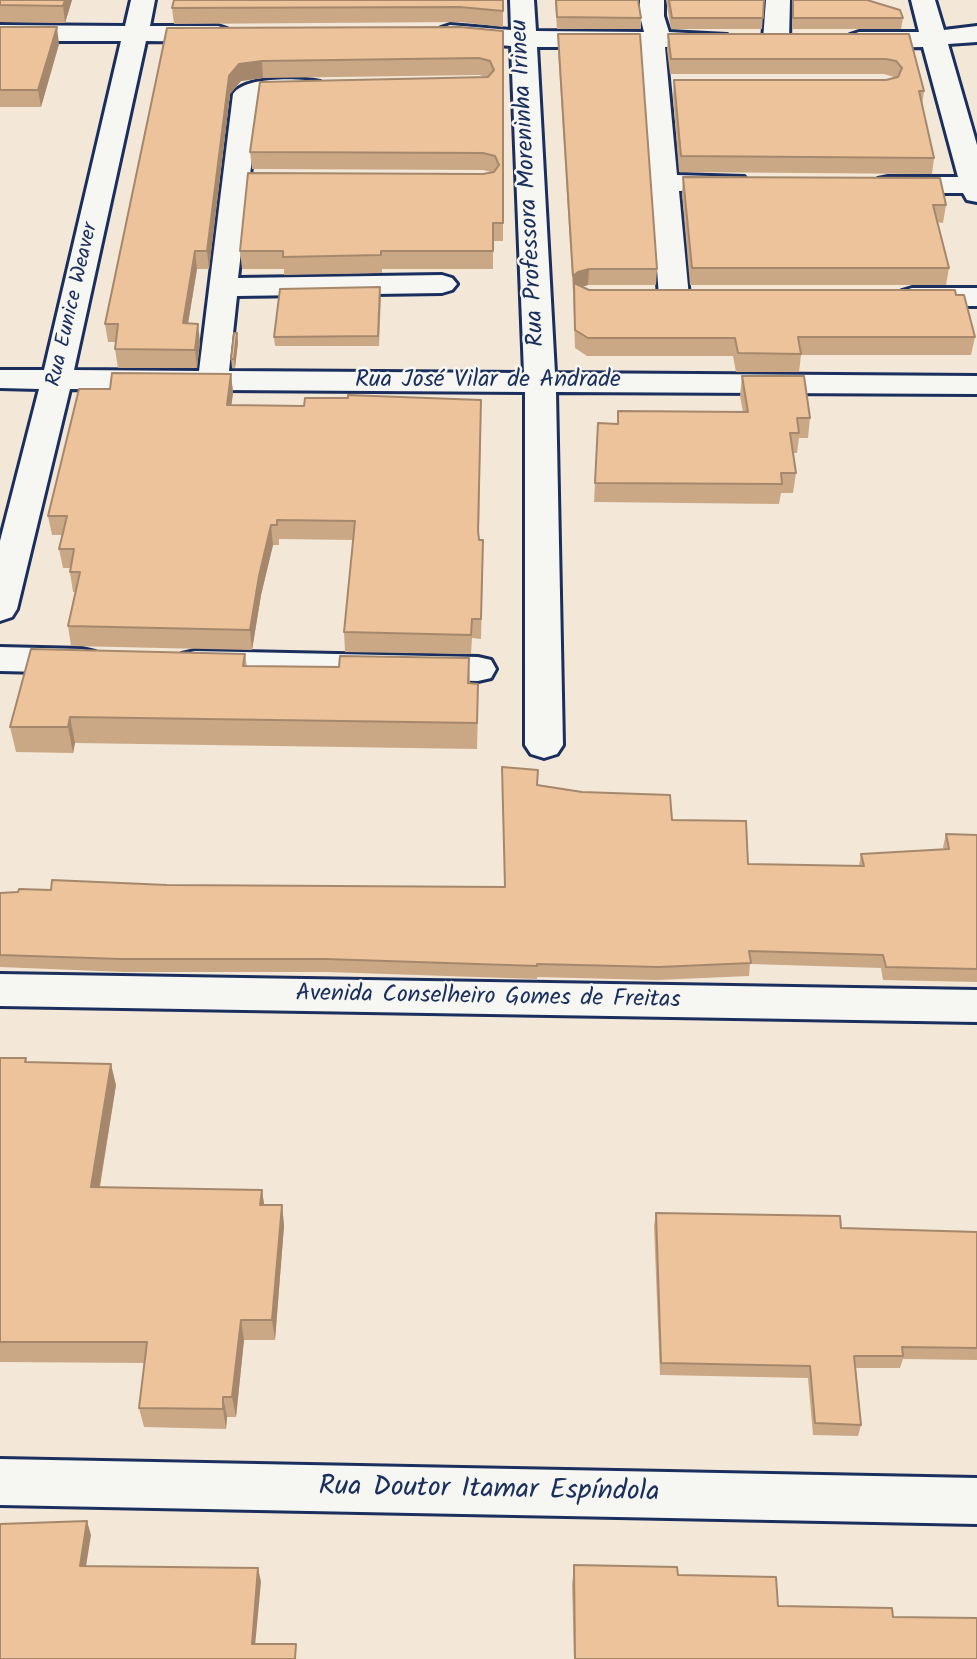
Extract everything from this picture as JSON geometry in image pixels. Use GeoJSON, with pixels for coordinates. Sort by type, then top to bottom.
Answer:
{"type":"FeatureCollection","features":[{"type":"Feature","properties":{"kind":"street","name":"Rua Eunice Weaver"},"geometry":{"type":"LineString","coordinates":[[0,608],[57,379],[144,0]]}},
{"type":"Feature","properties":{"kind":"street","name":"Rua Professora Moreninha Irineu"},"geometry":{"type":"LineString","coordinates":[[522,0],[540,382],[544,745]]}},
{"type":"Feature","properties":{"kind":"street"},"geometry":{"type":"LineString","coordinates":[[652,0],[656,45],[670,85],[666,183],[675,297]]}},
{"type":"Feature","properties":{"kind":"street"},"geometry":{"type":"LineString","coordinates":[[776,40],[778,0]]}},
{"type":"Feature","properties":{"kind":"street"},"geometry":{"type":"LineString","coordinates":[[859,184],[976,190],[923,0]]}},
{"type":"Feature","properties":{"kind":"street"},"geometry":{"type":"LineString","coordinates":[[0,33],[243,34]]}},
{"type":"Feature","properties":{"kind":"street"},"geometry":{"type":"LineString","coordinates":[[432,33],[477,33],[522,39],[656,45],[804,40]]}},
{"type":"Feature","properties":{"kind":"street"},"geometry":{"type":"LineString","coordinates":[[832,40],[934,38],[977,34]]}},
{"type":"Feature","properties":{"kind":"street"},"geometry":{"type":"LineString","coordinates":[[213,380],[246,94],[250,90],[331,88]]}},
{"type":"Feature","properties":{"kind":"street"},"geometry":{"type":"LineString","coordinates":[[234,180],[261,180]]}},
{"type":"Feature","properties":{"kind":"street"},"geometry":{"type":"LineString","coordinates":[[666,183],[762,184]]}},
{"type":"Feature","properties":{"kind":"street"},"geometry":{"type":"LineString","coordinates":[[222,287],[442,284]]}},
{"type":"Feature","properties":{"kind":"street"},"geometry":{"type":"LineString","coordinates":[[881,297],[977,297]]}},
{"type":"Feature","properties":{"kind":"street","name":"Rua José Vilar de Andrade"},"geometry":{"type":"LineString","coordinates":[[0,379],[977,385]]}},
{"type":"Feature","properties":{"kind":"street"},"geometry":{"type":"LineString","coordinates":[[0,659],[109,661]]}},
{"type":"Feature","properties":{"kind":"street"},"geometry":{"type":"LineString","coordinates":[[164,662],[478,669]]}},
{"type":"Feature","properties":{"kind":"street","name":"Avenida Conselheiro Gomes de Freitas"},"geometry":{"type":"LineString","coordinates":[[0,990],[977,1006]]}},
{"type":"Feature","properties":{"kind":"street","name":"Rua Doutor Itamar Espíndola"},"geometry":{"type":"LineString","coordinates":[[0,1482],[977,1502]]}},
{"type":"Feature","properties":{"kind":"building"},"geometry":{"type":"Polygon","coordinates":[[[0,0],[65,0],[63,6],[0,5],[0,0]]]}},
{"type":"Feature","properties":{"kind":"building"},"geometry":{"type":"Polygon","coordinates":[[[174,0],[503,0],[503,11],[460,7],[172,8],[174,0]]]}},
{"type":"Feature","properties":{"kind":"building"},"geometry":{"type":"Polygon","coordinates":[[[556,0],[638,0],[641,18],[557,17],[556,0]]]}},
{"type":"Feature","properties":{"kind":"building"},"geometry":{"type":"Polygon","coordinates":[[[669,0],[764,0],[763,18],[672,18],[669,0]]]}},
{"type":"Feature","properties":{"kind":"building"},"geometry":{"type":"Polygon","coordinates":[[[793,0],[867,0],[900,10],[903,18],[793,18],[793,0]]]}},
{"type":"Feature","properties":{"kind":"building"},"geometry":{"type":"Polygon","coordinates":[[[0,27],[57,27],[38,90],[0,90],[0,27]]]}},
{"type":"Feature","properties":{"kind":"building"},"geometry":{"type":"Polygon","coordinates":[[[460,27],[503,31],[503,223],[493,223],[493,251],[381,251],[381,255],[283,257],[283,251],[240,251],[248,173],[483,174],[494,172],[499,165],[495,156],[483,153],[250,152],[260,82],[488,77],[494,70],[490,61],[479,58],[262,61],[239,64],[229,76],[207,251],[195,251],[183,323],[198,324],[195,350],[115,349],[118,324],[105,324],[167,28],[460,27]]]}},
{"type":"Feature","properties":{"kind":"building"},"geometry":{"type":"Polygon","coordinates":[[[558,34],[640,34],[657,269],[589,269],[573,276],[558,34]]]}},
{"type":"Feature","properties":{"kind":"building"},"geometry":{"type":"Polygon","coordinates":[[[668,34],[909,34],[924,91],[919,91],[934,158],[681,156],[674,80],[886,80],[898,77],[902,68],[896,61],[886,59],[671,59],[668,34]]]}},
{"type":"Feature","properties":{"kind":"building"},"geometry":{"type":"Polygon","coordinates":[[[683,177],[940,178],[946,205],[933,205],[949,268],[692,268],[683,177]]]}},
{"type":"Feature","properties":{"kind":"building"},"geometry":{"type":"Polygon","coordinates":[[[574,283],[589,290],[955,290],[956,295],[964,295],[975,337],[798,337],[801,354],[738,353],[735,338],[588,338],[575,330],[574,283]]]}},
{"type":"Feature","properties":{"kind":"building"},"geometry":{"type":"Polygon","coordinates":[[[380,287],[378,336],[274,337],[280,289],[380,287]]]}},
{"type":"Feature","properties":{"kind":"building"},"geometry":{"type":"Polygon","coordinates":[[[234,333],[237,333],[234,359],[231,359],[234,333]]]}},
{"type":"Feature","properties":{"kind":"building"},"geometry":{"type":"Polygon","coordinates":[[[112,373],[231,374],[227,405],[304,406],[305,398],[348,398],[348,395],[481,400],[478,530],[479,540],[483,540],[481,619],[472,619],[471,635],[344,632],[355,521],[277,520],[277,525],[271,525],[250,630],[68,626],[80,572],[70,572],[74,549],[59,549],[67,516],[48,516],[79,389],[110,389],[112,373]]]}},
{"type":"Feature","properties":{"kind":"building"},"geometry":{"type":"Polygon","coordinates":[[[742,376],[804,376],[810,418],[797,418],[799,433],[790,433],[796,473],[781,473],[782,484],[595,483],[598,423],[618,424],[618,411],[748,412],[742,376]]]}},
{"type":"Feature","properties":{"kind":"building"},"geometry":{"type":"Polygon","coordinates":[[[31,649],[245,654],[243,666],[339,667],[340,656],[469,658],[468,683],[478,684],[477,723],[70,717],[68,727],[10,727],[31,649]]]}},
{"type":"Feature","properties":{"kind":"building"},"geometry":{"type":"Polygon","coordinates":[[[502,767],[538,770],[537,785],[582,792],[670,795],[672,820],[746,821],[748,864],[864,866],[861,854],[949,849],[946,834],[977,835],[977,969],[886,967],[883,955],[749,951],[751,963],[659,967],[0,955],[0,893],[18,892],[19,889],[51,890],[52,880],[167,885],[505,887],[502,767]]]}},
{"type":"Feature","properties":{"kind":"building"},"geometry":{"type":"Polygon","coordinates":[[[0,1058],[26,1058],[25,1062],[111,1064],[91,1187],[262,1190],[260,1205],[282,1205],[272,1320],[241,1320],[232,1397],[223,1397],[223,1409],[139,1408],[147,1342],[0,1342],[0,1058]]]}},
{"type":"Feature","properties":{"kind":"building"},"geometry":{"type":"Polygon","coordinates":[[[656,1213],[840,1216],[841,1228],[977,1232],[977,1348],[902,1347],[903,1356],[854,1356],[861,1425],[815,1423],[810,1366],[661,1363],[656,1213]]]}},
{"type":"Feature","properties":{"kind":"building"},"geometry":{"type":"Polygon","coordinates":[[[87,1521],[80,1566],[258,1568],[252,1644],[296,1644],[295,1659],[0,1659],[0,1524],[87,1521]]]}},
{"type":"Feature","properties":{"kind":"building"},"geometry":{"type":"Polygon","coordinates":[[[574,1565],[677,1567],[678,1575],[776,1577],[778,1606],[892,1608],[893,1617],[977,1618],[977,1659],[575,1659],[574,1565]]]}}]}
